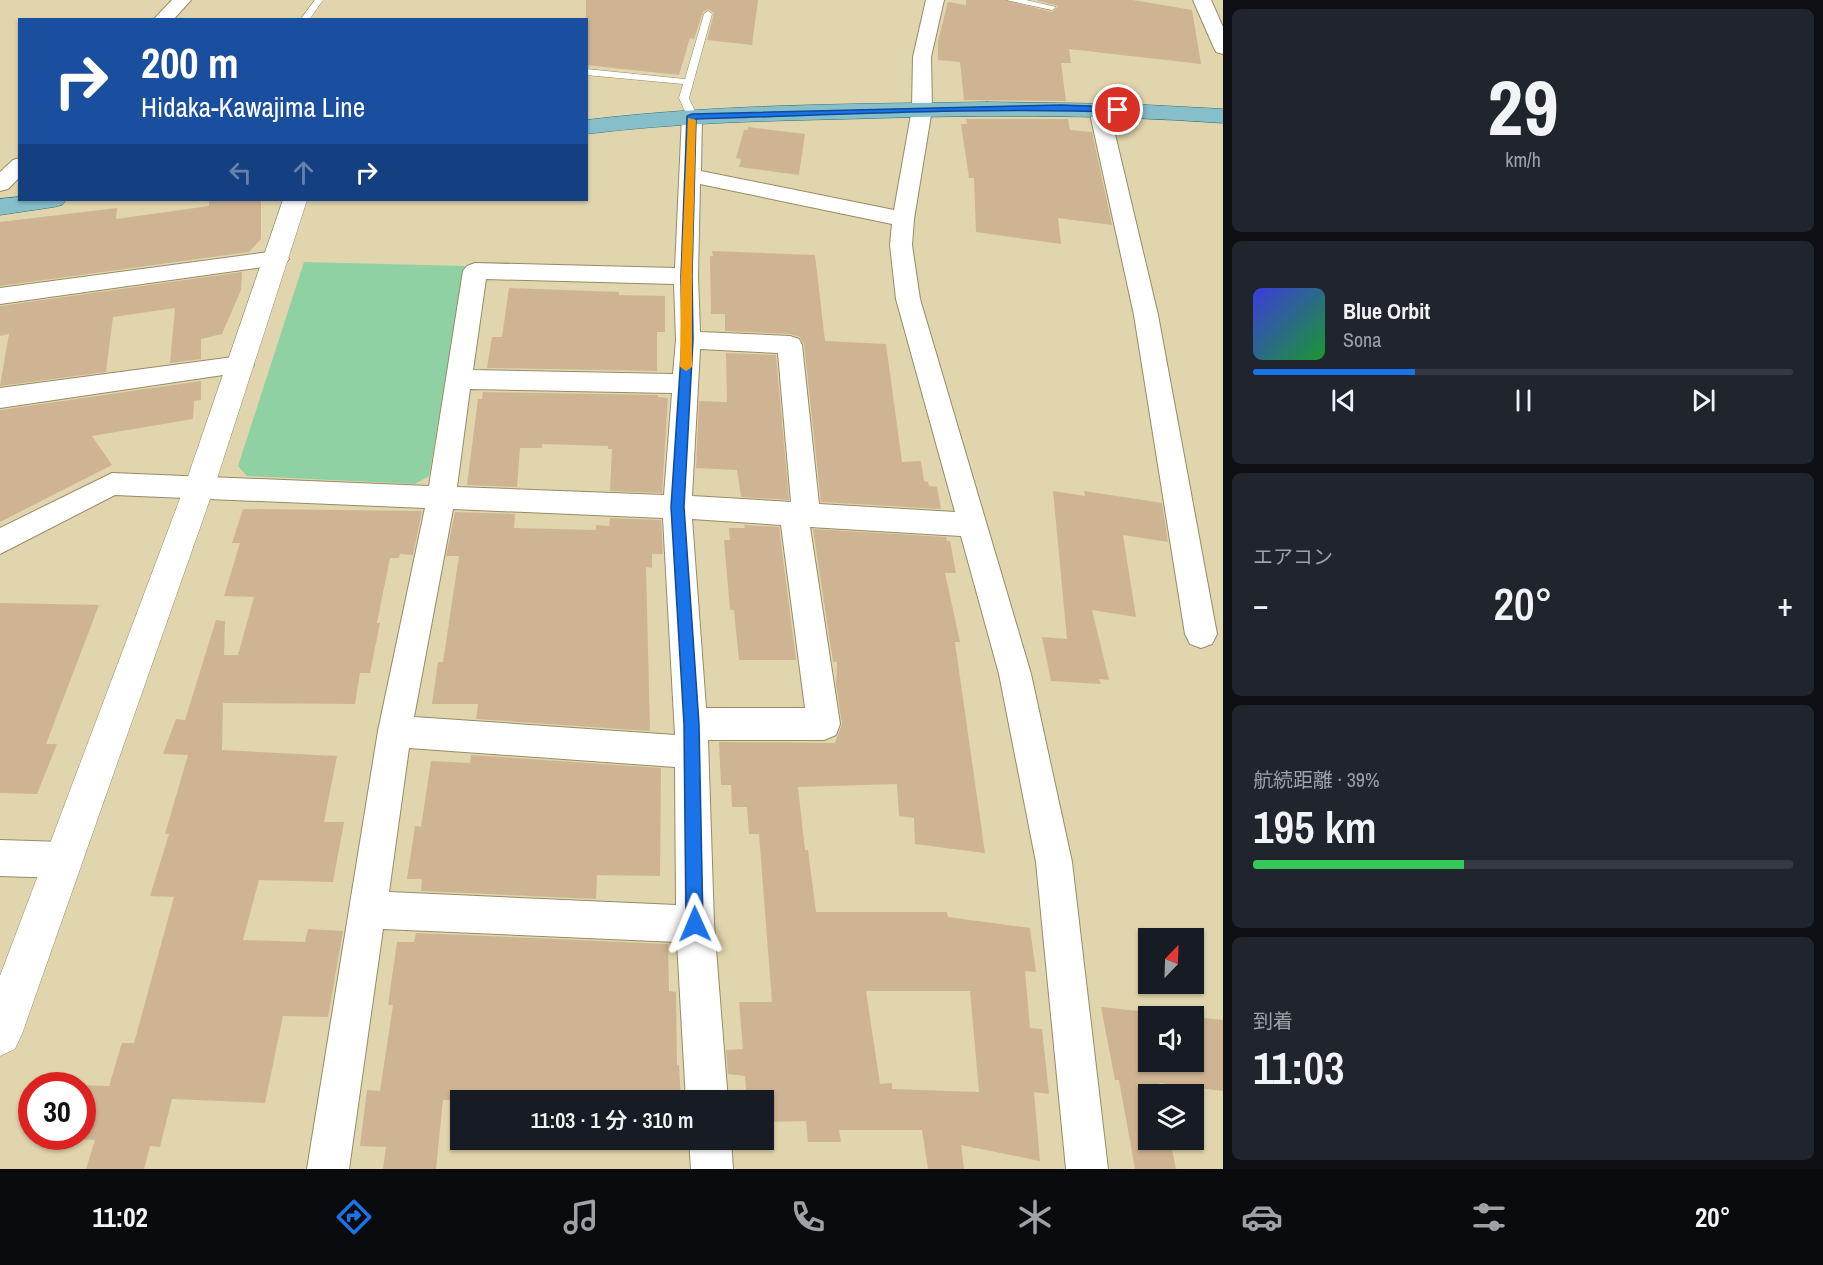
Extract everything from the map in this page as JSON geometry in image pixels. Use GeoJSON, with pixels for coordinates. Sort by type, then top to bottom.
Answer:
{"type":"FeatureCollection","features":[{"type":"Feature","properties":{"kind":"main road"},"geometry":{"type":"LineString","coordinates":[[588,127],[692,116],[922,109],[1099,108],[1223,116]]}},
{"type":"Feature","properties":{"kind":"main road"},"geometry":{"type":"LineString","coordinates":[[0,207],[46,201]]}},
{"type":"Feature","properties":{"kind":"street"},"geometry":{"type":"LineString","coordinates":[[164,18],[182,0]]}},
{"type":"Feature","properties":{"kind":"street"},"geometry":{"type":"LineString","coordinates":[[935,0],[922,57],[922,109],[903,219],[901,245],[908,299],[1015,674],[1054,862],[1087,1169]]}},
{"type":"Feature","properties":{"kind":"street"},"geometry":{"type":"LineString","coordinates":[[1202,0],[1223,48]]}},
{"type":"Feature","properties":{"kind":"street"},"geometry":{"type":"LineString","coordinates":[[1099,108],[1146,315],[1201,634]]}},
{"type":"Feature","properties":{"kind":"street"},"geometry":{"type":"LineString","coordinates":[[692,116],[686,276],[688,340],[677,507],[692,738],[695,924],[706,1090]]}},
{"type":"Feature","properties":{"kind":"street"},"geometry":{"type":"LineString","coordinates":[[0,184],[18,166]]}},
{"type":"Feature","properties":{"kind":"street"},"geometry":{"type":"LineString","coordinates":[[689,175],[903,219]]}},
{"type":"Feature","properties":{"kind":"street"},"geometry":{"type":"LineString","coordinates":[[0,1034],[199,488],[295,201]]}},
{"type":"Feature","properties":{"kind":"street"},"geometry":{"type":"LineString","coordinates":[[0,296],[277,259]]}},
{"type":"Feature","properties":{"kind":"street"},"geometry":{"type":"LineString","coordinates":[[328,1169],[395,731],[441,498],[475,271],[686,276]]}},
{"type":"Feature","properties":{"kind":"street"},"geometry":{"type":"LineString","coordinates":[[395,731],[692,738],[824,724],[800,515],[790,345],[688,340]]}},
{"type":"Feature","properties":{"kind":"street"},"geometry":{"type":"LineString","coordinates":[[0,398],[241,365]]}},
{"type":"Feature","properties":{"kind":"street"},"geometry":{"type":"LineString","coordinates":[[460,380],[685,384]]}},
{"type":"Feature","properties":{"kind":"street"},"geometry":{"type":"LineString","coordinates":[[0,542],[112,484],[677,507],[974,525]]}},
{"type":"Feature","properties":{"kind":"street"},"geometry":{"type":"LineString","coordinates":[[0,858],[63,860]]}},
{"type":"Feature","properties":{"kind":"street"},"geometry":{"type":"LineString","coordinates":[[368,910],[695,924]]}},
{"type":"Feature","properties":{"kind":"street"},"geometry":{"type":"LineString","coordinates":[[711,1150],[712,1169]]}},
{"type":"Feature","properties":{"kind":"lane"},"geometry":{"type":"LineString","coordinates":[[306,18],[319,0]]}},
{"type":"Feature","properties":{"kind":"lane"},"geometry":{"type":"LineString","coordinates":[[1010,0],[1052,7]]}},
{"type":"Feature","properties":{"kind":"lane"},"geometry":{"type":"LineString","coordinates":[[692,116],[684,98],[708,14]]}},
{"type":"Feature","properties":{"kind":"lane"},"geometry":{"type":"LineString","coordinates":[[588,72],[689,82]]}},
{"type":"Feature","properties":{"kind":"green space"},"geometry":{"type":"Polygon","coordinates":[[[304,262],[465,266],[429,476],[415,484],[247,476],[238,466],[304,262]]]}},
{"type":"Feature","properties":{"kind":"building"},"geometry":{"type":"Polygon","coordinates":[[[586,0],[758,0],[752,45],[707,40],[714,13],[708,9],[703,12],[694,39],[690,38],[679,75],[588,65],[588,18],[586,18],[586,0]]]}},
{"type":"Feature","properties":{"kind":"building"},"geometry":{"type":"Polygon","coordinates":[[[966,0],[1004,0],[1052,12],[1058,6],[1036,0],[1133,0],[1192,10],[1201,64],[1069,49],[1071,63],[1061,63],[1066,101],[964,100],[960,62],[938,60],[938,41],[948,2],[966,5],[966,0]]]}},
{"type":"Feature","properties":{"kind":"building"},"geometry":{"type":"Polygon","coordinates":[[[966,119],[1068,119],[1070,130],[1092,132],[1112,225],[1058,218],[1061,244],[976,232],[974,178],[969,178],[961,124],[967,124],[966,119]]]}},
{"type":"Feature","properties":{"kind":"building"},"geometry":{"type":"Polygon","coordinates":[[[748,127],[805,134],[799,175],[739,167],[741,159],[736,158],[744,130],[748,130],[748,127]]]}},
{"type":"Feature","properties":{"kind":"building"},"geometry":{"type":"Polygon","coordinates":[[[209,201],[261,201],[261,239],[249,252],[0,286],[0,222],[117,208],[116,219],[209,206],[209,201]]]}},
{"type":"Feature","properties":{"kind":"building"},"geometry":{"type":"Polygon","coordinates":[[[712,251],[815,255],[825,341],[886,344],[902,462],[921,461],[924,481],[928,482],[929,486],[937,487],[941,509],[821,502],[804,344],[800,337],[790,334],[725,331],[725,314],[711,314],[710,256],[713,256],[712,251]]]}},
{"type":"Feature","properties":{"kind":"building"},"geometry":{"type":"Polygon","coordinates":[[[242,272],[241,290],[222,334],[201,339],[201,359],[170,363],[175,308],[113,317],[106,372],[0,386],[9,334],[0,336],[0,306],[242,272]]]}},
{"type":"Feature","properties":{"kind":"building"},"geometry":{"type":"Polygon","coordinates":[[[509,288],[665,296],[665,332],[657,332],[657,371],[487,368],[492,337],[502,337],[509,288]]]}},
{"type":"Feature","properties":{"kind":"building"},"geometry":{"type":"Polygon","coordinates":[[[726,353],[776,355],[789,500],[741,497],[737,470],[696,468],[699,401],[727,402],[726,353]]]}},
{"type":"Feature","properties":{"kind":"building"},"geometry":{"type":"Polygon","coordinates":[[[201,381],[201,400],[194,401],[193,419],[92,436],[112,465],[0,522],[0,410],[201,381]]]}},
{"type":"Feature","properties":{"kind":"building"},"geometry":{"type":"Polygon","coordinates":[[[483,392],[658,395],[658,397],[668,398],[662,493],[610,491],[612,449],[608,449],[608,446],[542,444],[542,448],[520,448],[517,487],[467,485],[478,399],[482,399],[483,392]]]}},
{"type":"Feature","properties":{"kind":"building"},"geometry":{"type":"Polygon","coordinates":[[[1053,491],[1085,496],[1084,491],[1162,503],[1168,542],[1123,535],[1136,617],[1092,610],[1109,680],[1099,679],[1101,684],[1051,681],[1042,637],[1067,639],[1053,491]]]}},
{"type":"Feature","properties":{"kind":"building"},"geometry":{"type":"Polygon","coordinates":[[[243,509],[422,511],[413,555],[400,554],[399,558],[390,558],[370,673],[360,673],[355,704],[223,703],[222,750],[337,756],[324,822],[344,822],[333,882],[259,880],[243,940],[305,942],[308,929],[343,931],[328,1017],[283,1016],[265,1103],[172,1099],[160,1147],[150,1146],[144,1169],[86,1169],[92,1150],[96,1150],[96,1086],[109,1086],[122,1043],[134,1043],[174,897],[150,896],[169,834],[165,834],[188,755],[163,754],[176,719],[185,720],[216,620],[225,621],[224,655],[238,655],[254,597],[224,596],[240,543],[232,543],[243,509]]]}},
{"type":"Feature","properties":{"kind":"building"},"geometry":{"type":"Polygon","coordinates":[[[455,512],[515,514],[514,528],[596,530],[596,525],[609,526],[610,518],[661,520],[663,554],[652,554],[652,568],[646,567],[650,731],[476,719],[478,704],[432,704],[438,662],[443,662],[459,556],[446,556],[455,512]]]}},
{"type":"Feature","properties":{"kind":"building"},"geometry":{"type":"Polygon","coordinates":[[[744,525],[779,527],[796,660],[739,660],[734,610],[730,610],[724,540],[730,540],[729,528],[745,528],[744,525]]]}},
{"type":"Feature","properties":{"kind":"building"},"geometry":{"type":"Polygon","coordinates":[[[813,529],[946,537],[947,541],[950,541],[956,573],[945,573],[960,642],[955,642],[985,853],[915,844],[914,818],[899,816],[897,784],[798,787],[805,850],[808,850],[816,912],[947,912],[948,917],[1030,928],[1036,972],[1025,971],[1030,1028],[1042,1029],[1049,1094],[1034,1092],[1040,1161],[961,1145],[964,1169],[928,1169],[922,1130],[839,1130],[841,1142],[808,1142],[806,1121],[774,1122],[774,1090],[746,1090],[745,1076],[728,1074],[726,1050],[743,1049],[739,1002],[772,1002],[759,834],[749,834],[747,807],[732,807],[731,785],[721,785],[719,742],[835,743],[842,724],[836,684],[837,662],[833,662],[813,529]],[[866,991],[880,1084],[892,1083],[892,1089],[979,1092],[970,991],[866,991]]]}},
{"type":"Feature","properties":{"kind":"building"},"geometry":{"type":"Polygon","coordinates":[[[0,603],[99,605],[46,744],[57,744],[37,794],[0,793],[0,603]]]}},
{"type":"Feature","properties":{"kind":"building"},"geometry":{"type":"Polygon","coordinates":[[[471,755],[661,768],[660,876],[597,875],[596,899],[421,891],[422,879],[407,879],[415,826],[421,827],[431,761],[470,763],[471,755]]]}},
{"type":"Feature","properties":{"kind":"building"},"geometry":{"type":"Polygon","coordinates":[[[416,933],[668,944],[669,991],[676,992],[677,1065],[679,1065],[680,1090],[450,1090],[450,1100],[443,1100],[436,1169],[383,1169],[386,1147],[360,1146],[367,1090],[380,1091],[393,1005],[388,1005],[397,942],[414,942],[416,933]]]}},
{"type":"Feature","properties":{"kind":"building"},"geometry":{"type":"Polygon","coordinates":[[[1101,1007],[1138,1011],[1138,1072],[1204,1072],[1204,1018],[1223,1020],[1223,1091],[1204,1089],[1204,1084],[1138,1084],[1138,1150],[1172,1150],[1176,1169],[1135,1169],[1119,1080],[1115,1080],[1101,1007]]]}},
{"type":"Feature","properties":{"kind":"slow traffic"},"geometry":{"type":"LineString","coordinates":[[686,367],[688,340],[686,276],[691,120]]}},
{"type":"Feature","properties":{"kind":"route"},"geometry":{"type":"LineString","coordinates":[[695,924],[691,724],[677,507],[688,340],[686,276],[692,116],[922,109],[1118,110]]}}]}
